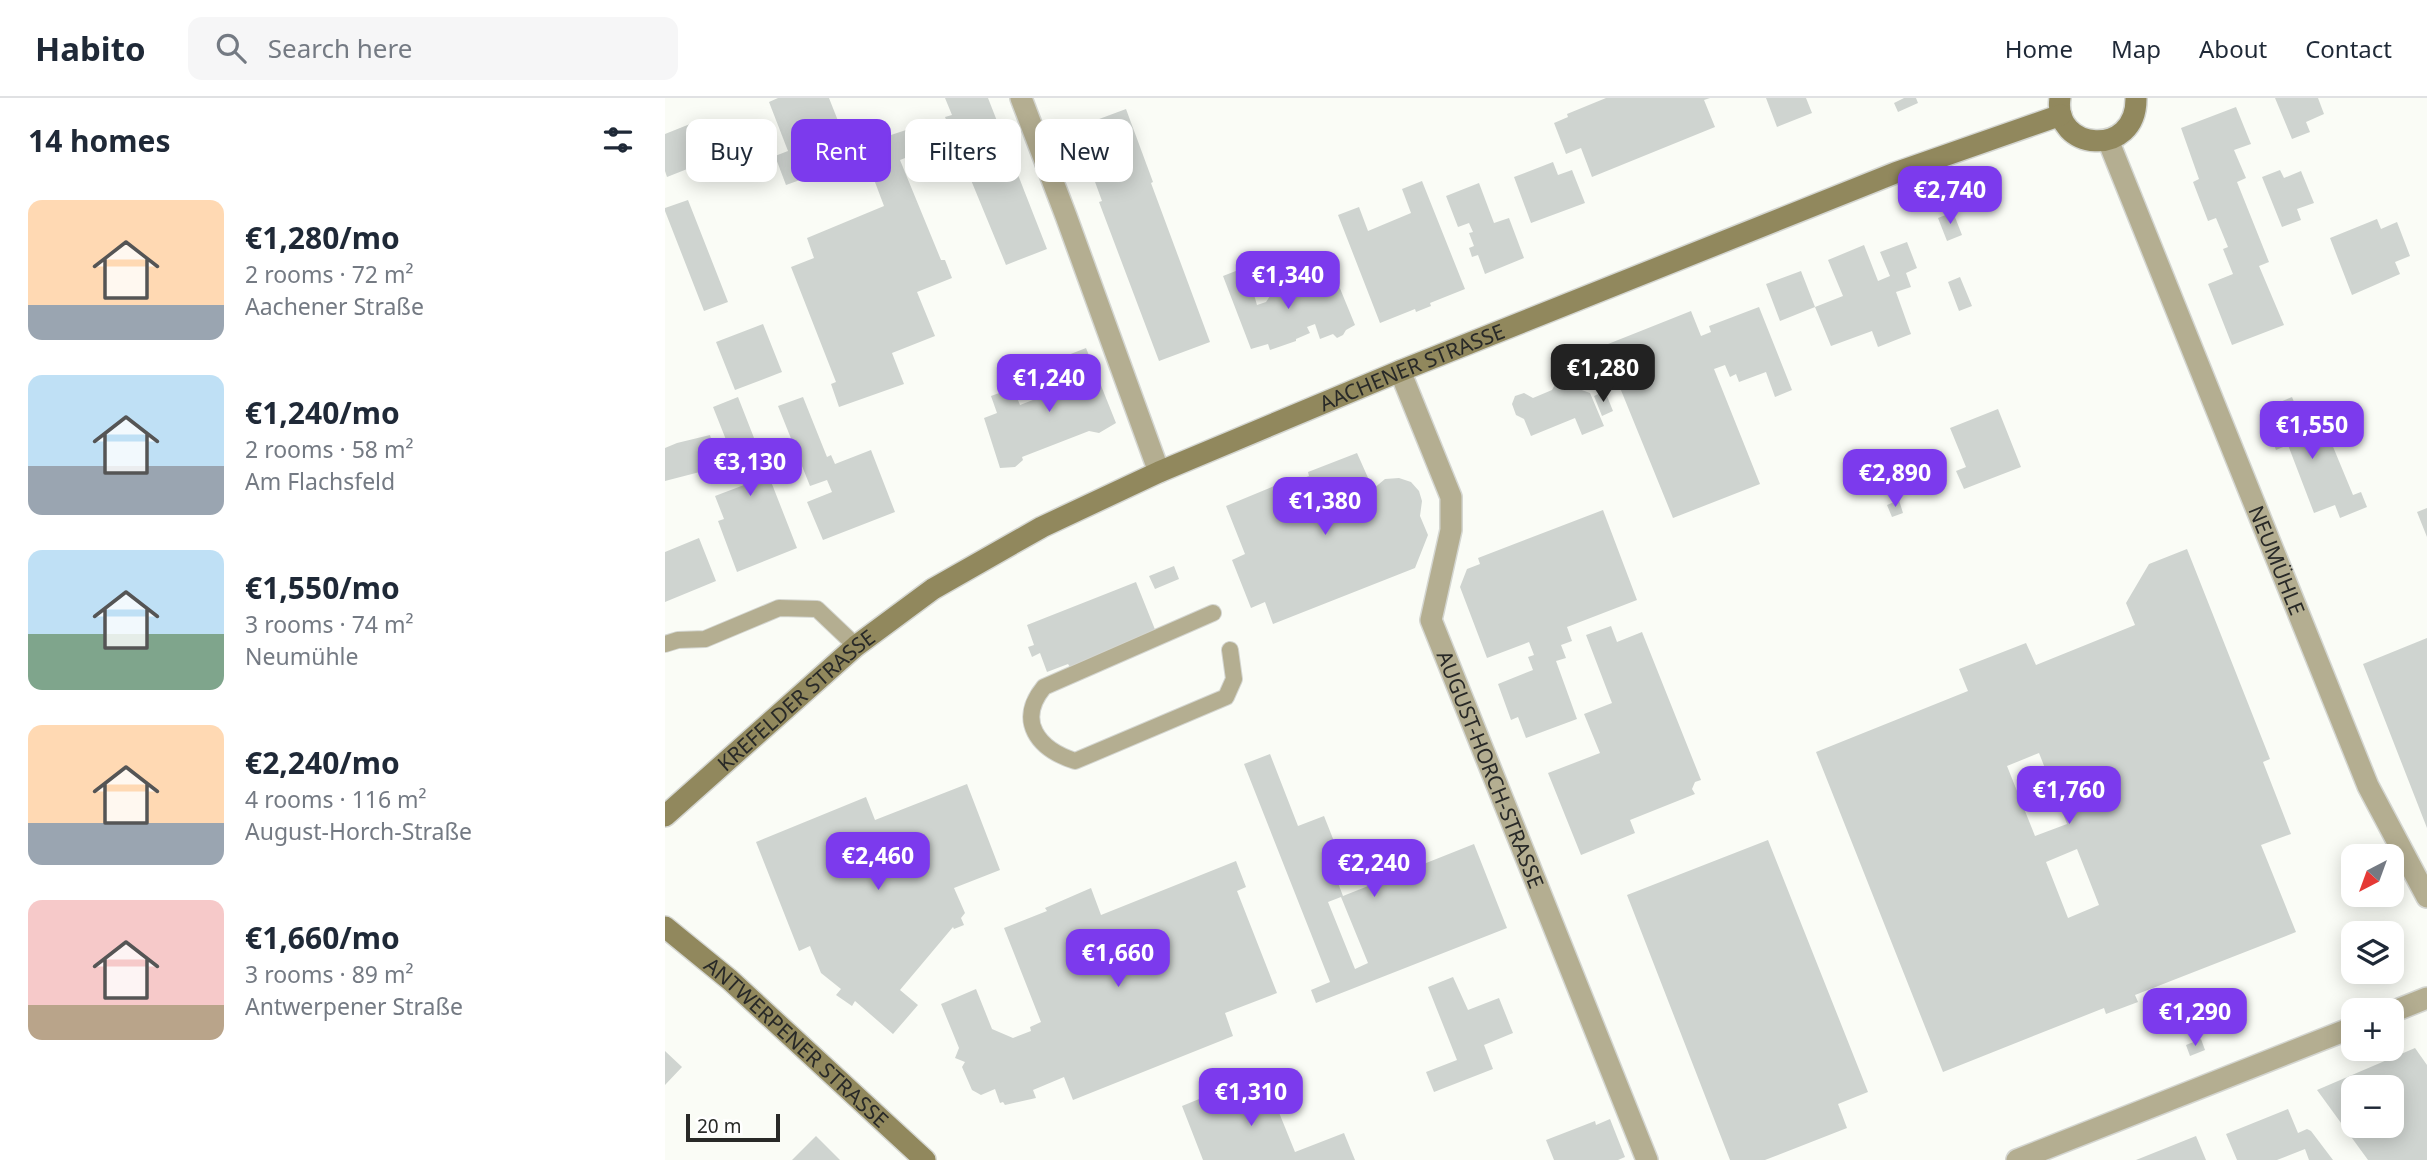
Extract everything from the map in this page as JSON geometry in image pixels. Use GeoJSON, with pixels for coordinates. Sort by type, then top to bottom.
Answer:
{"type":"FeatureCollection","features":[{"type":"Feature","properties":{"kind":"main road"},"geometry":{"type":"LineString","coordinates":[[2061,106],[2066,125],[2084,139],[2108,140],[2118,136],[2132,120],[2136,98]]}},
{"type":"Feature","properties":{"kind":"main road","name":"AACHENER STRASSE"},"geometry":{"type":"LineString","coordinates":[[933,589],[1042,527],[1159,472],[1400,371],[2061,106]]}},
{"type":"Feature","properties":{"kind":"main road","name":"KREFELDER STRASSE"},"geometry":{"type":"LineString","coordinates":[[665,816],[856,646],[933,589]]}},
{"type":"Feature","properties":{"kind":"main road","name":"ANTWERPENER STRASSE"},"geometry":{"type":"LineString","coordinates":[[665,927],[777,1022],[926,1160]]}},
{"type":"Feature","properties":{"kind":"street"},"geometry":{"type":"LineString","coordinates":[[1021,98],[1159,472]]}},
{"type":"Feature","properties":{"kind":"street","name":"NEUMÜHLE"},"geometry":{"type":"LineString","coordinates":[[2108,140],[2368,786],[2427,897]]}},
{"type":"Feature","properties":{"kind":"street","name":"AUGUST-HORCH-STRASSE"},"geometry":{"type":"LineString","coordinates":[[1400,371],[1451,497],[1451,530],[1431,620],[1647,1160]]}},
{"type":"Feature","properties":{"kind":"street"},"geometry":{"type":"LineString","coordinates":[[2404,1007],[2427,998]]}},
{"type":"Feature","properties":{"kind":"street"},"geometry":{"type":"LineString","coordinates":[[2021,1159],[2341,1032]]}},
{"type":"Feature","properties":{"kind":"lane"},"geometry":{"type":"LineString","coordinates":[[665,644],[678,640],[705,639],[779,608],[817,609],[856,646]]}},
{"type":"Feature","properties":{"kind":"lane"},"geometry":{"type":"LineString","coordinates":[[1213,613],[1044,687],[1035,697],[1031,712],[1033,729],[1043,744],[1057,755],[1075,761],[1226,697],[1234,679],[1230,650]]}},
{"type":"Feature","properties":{"kind":"building"},"geometry":{"type":"Polygon","coordinates":[[[778,98],[829,98],[837,119],[791,119],[791,182],[794,182],[786,185],[777,155],[788,151],[769,102],[778,98]]]}},
{"type":"Feature","properties":{"kind":"building"},"geometry":{"type":"Polygon","coordinates":[[[945,98],[988,98],[996,119],[946,119],[945,117],[952,115],[945,98]]]}},
{"type":"Feature","properties":{"kind":"building"},"geometry":{"type":"Polygon","coordinates":[[[1606,98],[1710,98],[1704,100],[1715,127],[1592,177],[1581,148],[1566,154],[1554,123],[1568,117],[1567,114],[1606,98]]]}},
{"type":"Feature","properties":{"kind":"building"},"geometry":{"type":"Polygon","coordinates":[[[1766,98],[1806,98],[1812,113],[1777,127],[1766,98]]]}},
{"type":"Feature","properties":{"kind":"building"},"geometry":{"type":"Polygon","coordinates":[[[1904,98],[1916,98],[1918,103],[1898,112],[1894,103],[1904,98]]]}},
{"type":"Feature","properties":{"kind":"building"},"geometry":{"type":"Polygon","coordinates":[[[2275,98],[2318,98],[2324,114],[2306,122],[2310,132],[2292,139],[2275,98]]]}},
{"type":"Feature","properties":{"kind":"building"},"geometry":{"type":"Polygon","coordinates":[[[2236,107],[2251,144],[2234,150],[2246,178],[2237,182],[2269,262],[2259,266],[2284,325],[2232,345],[2208,284],[2233,274],[2223,249],[2228,247],[2216,218],[2208,221],[2193,182],[2199,179],[2181,128],[2236,107]]]}},
{"type":"Feature","properties":{"kind":"building"},"geometry":{"type":"Polygon","coordinates":[[[1126,109],[1130,119],[1099,119],[1126,109]]]}},
{"type":"Feature","properties":{"kind":"building"},"geometry":{"type":"Polygon","coordinates":[[[686,126],[686,169],[667,177],[665,171],[665,134],[686,126]]]}},
{"type":"Feature","properties":{"kind":"building"},"geometry":{"type":"Polygon","coordinates":[[[1133,128],[1210,342],[1159,361],[1099,202],[1102,201],[1095,182],[1133,182],[1133,128]]]}},
{"type":"Feature","properties":{"kind":"building"},"geometry":{"type":"Polygon","coordinates":[[[905,130],[905,158],[900,160],[905,172],[905,182],[909,182],[941,260],[945,260],[952,278],[917,292],[935,336],[892,353],[904,384],[839,407],[831,384],[836,382],[791,267],[814,258],[807,238],[884,206],[875,182],[891,182],[891,135],[905,130]]]}},
{"type":"Feature","properties":{"kind":"building"},"geometry":{"type":"Polygon","coordinates":[[[1553,162],[1558,175],[1572,170],[1585,203],[1531,223],[1514,177],[1553,162]]]}},
{"type":"Feature","properties":{"kind":"building"},"geometry":{"type":"Polygon","coordinates":[[[2280,170],[2284,178],[2301,171],[2314,203],[2297,209],[2301,220],[2282,227],[2262,177],[2280,170]]]}},
{"type":"Feature","properties":{"kind":"building"},"geometry":{"type":"Polygon","coordinates":[[[1422,181],[1465,289],[1430,303],[1431,306],[1416,312],[1415,309],[1380,323],[1338,215],[1359,207],[1368,231],[1411,213],[1402,189],[1422,181]]]}},
{"type":"Feature","properties":{"kind":"building"},"geometry":{"type":"Polygon","coordinates":[[[972,182],[1021,182],[1047,249],[1006,265],[972,182]]]}},
{"type":"Feature","properties":{"kind":"building"},"geometry":{"type":"Polygon","coordinates":[[[1479,183],[1494,223],[1509,218],[1524,258],[1485,274],[1478,255],[1472,257],[1469,248],[1474,246],[1469,233],[1473,232],[1469,223],[1458,227],[1446,196],[1479,183]]]}},
{"type":"Feature","properties":{"kind":"building"},"geometry":{"type":"Polygon","coordinates":[[[688,200],[728,302],[704,311],[665,211],[665,208],[688,200]]]}},
{"type":"Feature","properties":{"kind":"building"},"geometry":{"type":"Polygon","coordinates":[[[1953,212],[1962,235],[1947,241],[1938,218],[1953,212]]]}},
{"type":"Feature","properties":{"kind":"building"},"geometry":{"type":"Polygon","coordinates":[[[2377,219],[2381,229],[2397,222],[2410,256],[2395,262],[2400,274],[2352,295],[2330,238],[2377,219]]]}},
{"type":"Feature","properties":{"kind":"building"},"geometry":{"type":"Polygon","coordinates":[[[1907,242],[1917,268],[1906,273],[1911,287],[1896,292],[1911,334],[1878,347],[1872,331],[1831,346],[1815,307],[1843,296],[1828,260],[1864,245],[1878,281],[1890,276],[1880,252],[1907,242]]]}},
{"type":"Feature","properties":{"kind":"building"},"geometry":{"type":"Polygon","coordinates":[[[1246,267],[1257,305],[1278,293],[1274,282],[1291,276],[1299,296],[1309,292],[1307,287],[1326,279],[1330,290],[1339,286],[1355,325],[1337,338],[1333,334],[1320,339],[1315,324],[1307,327],[1310,333],[1296,341],[1270,350],[1268,344],[1251,349],[1223,276],[1246,267]]]}},
{"type":"Feature","properties":{"kind":"building"},"geometry":{"type":"Polygon","coordinates":[[[1801,271],[1815,307],[1780,321],[1766,284],[1801,271]]]}},
{"type":"Feature","properties":{"kind":"building"},"geometry":{"type":"Polygon","coordinates":[[[1960,277],[1972,306],[1959,311],[1948,282],[1960,277]]]}},
{"type":"Feature","properties":{"kind":"building"},"geometry":{"type":"Polygon","coordinates":[[[1759,307],[1792,390],[1775,397],[1766,372],[1739,382],[1736,374],[1730,377],[1725,365],[1714,369],[1760,484],[1673,518],[1603,346],[1691,311],[1701,336],[1711,332],[1709,326],[1759,307]]]}},
{"type":"Feature","properties":{"kind":"building"},"geometry":{"type":"Polygon","coordinates":[[[763,324],[782,372],[735,390],[716,342],[763,324]]]}},
{"type":"Feature","properties":{"kind":"building"},"geometry":{"type":"Polygon","coordinates":[[[1086,348],[1116,423],[1099,433],[1089,431],[1022,457],[1023,460],[1015,467],[1000,468],[984,418],[997,413],[991,396],[1013,388],[1020,405],[1038,398],[1036,390],[1052,384],[1055,392],[1079,382],[1077,376],[1071,378],[1063,357],[1086,348]]]}},
{"type":"Feature","properties":{"kind":"building"},"geometry":{"type":"Polygon","coordinates":[[[1566,376],[1576,380],[1579,389],[1590,393],[1604,426],[1582,435],[1575,418],[1531,436],[1524,419],[1516,415],[1512,404],[1515,396],[1524,393],[1533,398],[1552,390],[1558,379],[1566,376]]]}},
{"type":"Feature","properties":{"kind":"building"},"geometry":{"type":"Polygon","coordinates":[[[1605,391],[1613,411],[1602,416],[1594,396],[1605,391]]]}},
{"type":"Feature","properties":{"kind":"building"},"geometry":{"type":"Polygon","coordinates":[[[738,397],[797,548],[737,572],[718,521],[724,519],[715,496],[744,485],[713,407],[738,397]]]}},
{"type":"Feature","properties":{"kind":"building"},"geometry":{"type":"Polygon","coordinates":[[[803,397],[827,457],[831,455],[835,464],[871,450],[895,512],[823,540],[807,502],[832,492],[827,480],[810,486],[778,406],[803,397]]]}},
{"type":"Feature","properties":{"kind":"building"},"geometry":{"type":"Polygon","coordinates":[[[2292,397],[2311,444],[2329,437],[2353,495],[2361,492],[2367,507],[2340,518],[2335,505],[2314,513],[2288,445],[2276,450],[2260,410],[2292,397]]]}},
{"type":"Feature","properties":{"kind":"building"},"geometry":{"type":"Polygon","coordinates":[[[1998,409],[2021,467],[1964,489],[1956,471],[1966,467],[1950,428],[1998,409]]]}},
{"type":"Feature","properties":{"kind":"building"},"geometry":{"type":"Polygon","coordinates":[[[710,435],[719,467],[665,481],[665,448],[710,435]]]}},
{"type":"Feature","properties":{"kind":"building"},"geometry":{"type":"Polygon","coordinates":[[[1357,453],[1373,489],[1385,479],[1399,478],[1411,482],[1419,491],[1422,501],[1420,516],[1428,535],[1415,568],[1273,624],[1265,602],[1251,608],[1232,560],[1245,554],[1226,506],[1279,484],[1280,487],[1309,476],[1308,472],[1357,453]]]}},
{"type":"Feature","properties":{"kind":"building"},"geometry":{"type":"Polygon","coordinates":[[[1899,500],[1903,513],[1892,517],[1887,505],[1899,500]]]}},
{"type":"Feature","properties":{"kind":"building"},"geometry":{"type":"Polygon","coordinates":[[[2427,508],[2427,537],[2417,512],[2427,508]]]}},
{"type":"Feature","properties":{"kind":"building"},"geometry":{"type":"Polygon","coordinates":[[[1603,510],[1637,600],[1567,627],[1572,641],[1561,645],[1566,658],[1556,661],[1577,719],[1526,738],[1518,717],[1511,720],[1498,684],[1533,670],[1528,657],[1534,655],[1529,642],[1487,658],[1460,587],[1467,569],[1480,564],[1478,558],[1603,510]]]}},
{"type":"Feature","properties":{"kind":"building"},"geometry":{"type":"Polygon","coordinates":[[[699,538],[716,581],[665,602],[665,552],[699,538]]]}},
{"type":"Feature","properties":{"kind":"building"},"geometry":{"type":"Polygon","coordinates":[[[2187,549],[2270,759],[2263,762],[2291,834],[2261,845],[2296,932],[2135,995],[2138,1002],[2106,1014],[2104,1008],[1943,1072],[1816,752],[1968,691],[1959,669],[2026,643],[2036,665],[2135,625],[2126,603],[2149,564],[2187,549]],[[2039,753],[2007,766],[2035,836],[2067,824],[2039,753]],[[2077,849],[2046,862],[2068,918],[2099,905],[2077,849]]]}},
{"type":"Feature","properties":{"kind":"building"},"geometry":{"type":"Polygon","coordinates":[[[1174,566],[1179,579],[1155,589],[1149,576],[1174,566]]]}},
{"type":"Feature","properties":{"kind":"building"},"geometry":{"type":"Polygon","coordinates":[[[1136,582],[1156,632],[1070,667],[1068,664],[1047,672],[1040,653],[1032,657],[1028,647],[1034,645],[1027,625],[1136,582]]]}},
{"type":"Feature","properties":{"kind":"building"},"geometry":{"type":"Polygon","coordinates":[[[1611,626],[1617,642],[1642,632],[1701,780],[1695,782],[1692,789],[1695,794],[1630,820],[1635,833],[1581,855],[1548,773],[1600,753],[1584,714],[1612,703],[1586,635],[1611,626]]]}},
{"type":"Feature","properties":{"kind":"building"},"geometry":{"type":"Polygon","coordinates":[[[2427,638],[2427,828],[2363,664],[2427,638]]]}},
{"type":"Feature","properties":{"kind":"building"},"geometry":{"type":"Polygon","coordinates":[[[1270,754],[1298,826],[1324,816],[1349,879],[1338,883],[1343,896],[1474,844],[1507,928],[1316,1003],[1311,990],[1330,982],[1244,764],[1270,754]],[[1341,897],[1328,902],[1355,969],[1368,963],[1341,897]]]}},
{"type":"Feature","properties":{"kind":"building"},"geometry":{"type":"Polygon","coordinates":[[[967,784],[1000,870],[954,888],[965,913],[961,918],[964,925],[954,929],[953,927],[900,990],[918,1005],[893,1034],[855,1001],[852,1006],[836,995],[841,989],[821,973],[810,946],[799,951],[756,842],[866,797],[875,820],[967,784]]]}},
{"type":"Feature","properties":{"kind":"building"},"geometry":{"type":"Polygon","coordinates":[[[1768,840],[1868,1092],[1838,1104],[1847,1128],[1765,1160],[1730,1160],[1627,895],[1768,840]]]}},
{"type":"Feature","properties":{"kind":"building"},"geometry":{"type":"Polygon","coordinates":[[[1236,861],[1246,887],[1237,891],[1277,993],[1225,1013],[1233,1036],[1073,1100],[1064,1077],[1033,1090],[1036,1098],[1005,1105],[1000,1103],[995,1089],[981,1095],[972,1090],[962,1067],[965,1062],[955,1058],[959,1048],[941,1004],[976,989],[992,1029],[1013,1038],[1031,1031],[1030,1027],[1041,1022],[1004,928],[1047,911],[1045,908],[1091,888],[1101,915],[1236,861]]]}},
{"type":"Feature","properties":{"kind":"building"},"geometry":{"type":"Polygon","coordinates":[[[1453,977],[1468,1010],[1499,998],[1513,1033],[1484,1045],[1493,1069],[1434,1092],[1426,1072],[1457,1060],[1428,987],[1453,977]]]}},
{"type":"Feature","properties":{"kind":"building"},"geometry":{"type":"Polygon","coordinates":[[[2201,1039],[2205,1050],[2190,1056],[2186,1045],[2201,1039]]]}},
{"type":"Feature","properties":{"kind":"building"},"geometry":{"type":"Polygon","coordinates":[[[2415,1048],[2427,1065],[2427,1160],[2368,1160],[2352,1138],[2404,1138],[2404,1075],[2352,1075],[2385,1061],[2404,1061],[2404,1053],[2415,1048]]]}},
{"type":"Feature","properties":{"kind":"building"},"geometry":{"type":"Polygon","coordinates":[[[665,1051],[682,1067],[665,1085],[665,1051]]]}},
{"type":"Feature","properties":{"kind":"building"},"geometry":{"type":"Polygon","coordinates":[[[1263,1073],[1295,1152],[1344,1133],[1355,1160],[1203,1160],[1182,1106],[1263,1073]]]}},
{"type":"Feature","properties":{"kind":"building"},"geometry":{"type":"Polygon","coordinates":[[[2341,1080],[2341,1123],[2317,1090],[2341,1080]]]}},
{"type":"Feature","properties":{"kind":"building"},"geometry":{"type":"Polygon","coordinates":[[[2288,1109],[2298,1133],[2307,1129],[2311,1131],[2333,1160],[2309,1160],[2305,1149],[2277,1160],[2237,1160],[2226,1134],[2288,1109]]]}},
{"type":"Feature","properties":{"kind":"building"},"geometry":{"type":"Polygon","coordinates":[[[1610,1119],[1625,1157],[1618,1160],[1554,1160],[1546,1140],[1595,1121],[1596,1125],[1610,1119]]]}},
{"type":"Feature","properties":{"kind":"building"},"geometry":{"type":"Polygon","coordinates":[[[816,1136],[840,1160],[792,1160],[816,1136]]]}},
{"type":"Feature","properties":{"kind":"building"},"geometry":{"type":"Polygon","coordinates":[[[2196,1136],[2206,1160],[2136,1160],[2196,1136]]]}}]}
